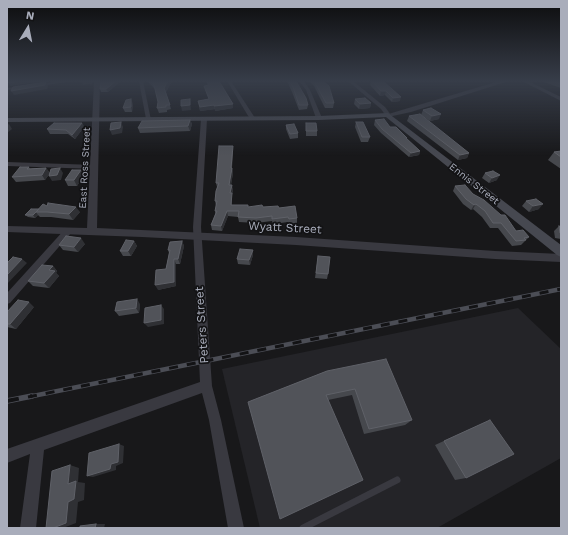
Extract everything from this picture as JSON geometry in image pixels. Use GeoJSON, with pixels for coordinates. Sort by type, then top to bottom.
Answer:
{"type":"FeatureCollection","features":[{"type":"Feature","properties":{"kind":"main road"},"geometry":{"type":"LineString","coordinates":[[7,120],[319,118],[388,115]]}},
{"type":"Feature","properties":{"kind":"main road","name":"Ennis Street"},"geometry":{"type":"LineString","coordinates":[[388,115],[561,252]]}},
{"type":"Feature","properties":{"kind":"street","name":"East Ross Street"},"geometry":{"type":"LineString","coordinates":[[92,232],[97,106]]}},
{"type":"Feature","properties":{"kind":"street"},"geometry":{"type":"LineString","coordinates":[[146,106],[149,119]]}},
{"type":"Feature","properties":{"kind":"street"},"geometry":{"type":"LineString","coordinates":[[245,106],[252,118]]}},
{"type":"Feature","properties":{"kind":"street"},"geometry":{"type":"LineString","coordinates":[[314,106],[319,118]]}},
{"type":"Feature","properties":{"kind":"street"},"geometry":{"type":"LineString","coordinates":[[381,106],[388,115],[425,106]]}},
{"type":"Feature","properties":{"kind":"street","name":"Peters Street"},"geometry":{"type":"LineString","coordinates":[[204,119],[198,236],[206,386],[215,420],[236,528]]}},
{"type":"Feature","properties":{"kind":"street"},"geometry":{"type":"LineString","coordinates":[[7,164],[95,168]]}},
{"type":"Feature","properties":{"kind":"street","name":"Wyatt Street"},"geometry":{"type":"LineString","coordinates":[[7,229],[296,241],[495,255],[561,258]]}},
{"type":"Feature","properties":{"kind":"street"},"geometry":{"type":"LineString","coordinates":[[7,300],[68,231]]}},
{"type":"Feature","properties":{"kind":"street"},"geometry":{"type":"LineString","coordinates":[[7,456],[206,386]]}},
{"type":"Feature","properties":{"kind":"street"},"geometry":{"type":"LineString","coordinates":[[28,528],[38,445]]}},
{"type":"Feature","properties":{"kind":"lane"},"geometry":{"type":"LineString","coordinates":[[303,528],[397,480]]}},
{"type":"Feature","properties":{"kind":"shaded area"},"geometry":{"type":"Polygon","coordinates":[[[518,308],[561,349],[561,458],[437,528],[260,528],[222,369],[518,308]]]}},
{"type":"Feature","properties":{"kind":"building"},"geometry":{"type":"Polygon","coordinates":[[[124,106],[131,106],[131,107],[123,108],[124,106]]]}},
{"type":"Feature","properties":{"kind":"building"},"geometry":{"type":"Polygon","coordinates":[[[157,106],[166,106],[166,107],[157,108],[157,106]]]}},
{"type":"Feature","properties":{"kind":"building"},"geometry":{"type":"Polygon","coordinates":[[[431,108],[441,114],[432,116],[423,110],[431,108]]]}},
{"type":"Feature","properties":{"kind":"building"},"geometry":{"type":"Polygon","coordinates":[[[420,114],[469,153],[460,155],[409,116],[420,114]]]}},
{"type":"Feature","properties":{"kind":"building"},"geometry":{"type":"Polygon","coordinates":[[[384,119],[390,127],[396,127],[420,151],[411,153],[382,129],[375,120],[384,119]]]}},
{"type":"Feature","properties":{"kind":"building"},"geometry":{"type":"Polygon","coordinates":[[[190,120],[188,126],[138,128],[142,121],[190,120]]]}},
{"type":"Feature","properties":{"kind":"building"},"geometry":{"type":"Polygon","coordinates":[[[121,122],[120,128],[110,130],[111,123],[121,122]]]}},
{"type":"Feature","properties":{"kind":"building"},"geometry":{"type":"Polygon","coordinates":[[[356,122],[363,122],[370,137],[362,137],[356,122]]]}},
{"type":"Feature","properties":{"kind":"building"},"geometry":{"type":"Polygon","coordinates":[[[54,123],[82,123],[72,135],[66,130],[47,129],[54,123]]]}},
{"type":"Feature","properties":{"kind":"building"},"geometry":{"type":"Polygon","coordinates":[[[306,123],[316,123],[317,131],[306,131],[306,123]]]}},
{"type":"Feature","properties":{"kind":"building"},"geometry":{"type":"Polygon","coordinates":[[[294,124],[298,133],[290,134],[286,125],[294,124]]]}},
{"type":"Feature","properties":{"kind":"building"},"geometry":{"type":"Polygon","coordinates":[[[219,146],[233,146],[232,168],[229,185],[232,185],[230,193],[232,193],[231,205],[248,205],[248,207],[262,205],[263,207],[278,206],[279,208],[295,206],[297,218],[289,219],[288,217],[272,219],[272,216],[256,218],[238,217],[239,211],[227,211],[221,226],[211,225],[217,211],[215,211],[217,201],[215,201],[219,183],[216,183],[219,146]]]}},
{"type":"Feature","properties":{"kind":"building"},"geometry":{"type":"Polygon","coordinates":[[[561,151],[561,157],[554,152],[561,151]]]}},
{"type":"Feature","properties":{"kind":"building"},"geometry":{"type":"Polygon","coordinates":[[[20,167],[29,167],[27,169],[46,168],[42,175],[12,177],[20,167]]]}},
{"type":"Feature","properties":{"kind":"building"},"geometry":{"type":"Polygon","coordinates":[[[60,168],[57,175],[49,176],[51,169],[60,168]]]}},
{"type":"Feature","properties":{"kind":"building"},"geometry":{"type":"Polygon","coordinates":[[[72,170],[81,170],[74,180],[65,180],[72,170]]]}},
{"type":"Feature","properties":{"kind":"building"},"geometry":{"type":"Polygon","coordinates":[[[493,171],[500,175],[492,178],[485,173],[493,171]]]}},
{"type":"Feature","properties":{"kind":"building"},"geometry":{"type":"Polygon","coordinates":[[[465,185],[473,194],[484,200],[501,215],[505,215],[516,231],[523,230],[529,237],[524,238],[526,240],[516,241],[501,223],[493,223],[485,211],[466,199],[455,186],[465,185]]]}},
{"type":"Feature","properties":{"kind":"building"},"geometry":{"type":"Polygon","coordinates":[[[536,199],[543,204],[533,206],[526,201],[536,199]]]}},
{"type":"Feature","properties":{"kind":"building"},"geometry":{"type":"Polygon","coordinates":[[[48,203],[76,207],[69,214],[36,212],[43,204],[47,206],[48,203]]]}},
{"type":"Feature","properties":{"kind":"building"},"geometry":{"type":"Polygon","coordinates":[[[31,209],[39,209],[33,215],[25,215],[31,209]]]}},
{"type":"Feature","properties":{"kind":"building"},"geometry":{"type":"Polygon","coordinates":[[[66,236],[81,238],[74,247],[59,245],[66,236]]]}},
{"type":"Feature","properties":{"kind":"building"},"geometry":{"type":"Polygon","coordinates":[[[126,240],[134,241],[128,251],[120,251],[126,240]]]}},
{"type":"Feature","properties":{"kind":"building"},"geometry":{"type":"Polygon","coordinates":[[[182,241],[178,259],[174,259],[174,282],[155,285],[156,270],[166,269],[170,242],[182,241]]]}},
{"type":"Feature","properties":{"kind":"building"},"geometry":{"type":"Polygon","coordinates":[[[240,249],[253,250],[249,260],[237,259],[240,249]]]}},
{"type":"Feature","properties":{"kind":"building"},"geometry":{"type":"Polygon","coordinates":[[[318,256],[330,257],[328,274],[316,273],[318,256]]]}},
{"type":"Feature","properties":{"kind":"building"},"geometry":{"type":"Polygon","coordinates":[[[13,257],[22,259],[7,275],[7,263],[13,257]]]}},
{"type":"Feature","properties":{"kind":"building"},"geometry":{"type":"Polygon","coordinates":[[[42,265],[53,266],[49,270],[55,271],[44,283],[28,281],[42,265]]]}},
{"type":"Feature","properties":{"kind":"building"},"geometry":{"type":"Polygon","coordinates":[[[137,299],[136,308],[115,311],[117,302],[137,299]]]}},
{"type":"Feature","properties":{"kind":"building"},"geometry":{"type":"Polygon","coordinates":[[[18,300],[29,302],[10,324],[7,324],[7,312],[18,300]]]}},
{"type":"Feature","properties":{"kind":"building"},"geometry":{"type":"Polygon","coordinates":[[[161,305],[161,320],[144,323],[145,308],[161,305]]]}},
{"type":"Feature","properties":{"kind":"building"},"geometry":{"type":"Polygon","coordinates":[[[386,359],[412,420],[369,429],[355,389],[326,395],[363,480],[280,519],[248,402],[327,371],[386,359]]]}},
{"type":"Feature","properties":{"kind":"building"},"geometry":{"type":"Polygon","coordinates":[[[490,420],[514,454],[466,478],[444,441],[490,420]]]}},
{"type":"Feature","properties":{"kind":"building"},"geometry":{"type":"Polygon","coordinates":[[[119,444],[118,462],[111,464],[110,469],[87,476],[89,453],[119,444]]]}},
{"type":"Feature","properties":{"kind":"building"},"geometry":{"type":"Polygon","coordinates":[[[70,465],[68,484],[76,481],[74,499],[68,502],[66,523],[53,528],[46,528],[52,471],[70,465]]]}},
{"type":"Feature","properties":{"kind":"building"},"geometry":{"type":"Polygon","coordinates":[[[96,524],[95,528],[80,528],[80,526],[96,524]]]}},
{"type":"Feature","properties":{"kind":"railway"},"geometry":{"type":"LineString","coordinates":[[28,397],[561,289]]}},
{"type":"Feature","properties":{"kind":"railway"},"geometry":{"type":"LineString","coordinates":[[7,401],[32,396]]}}]}
